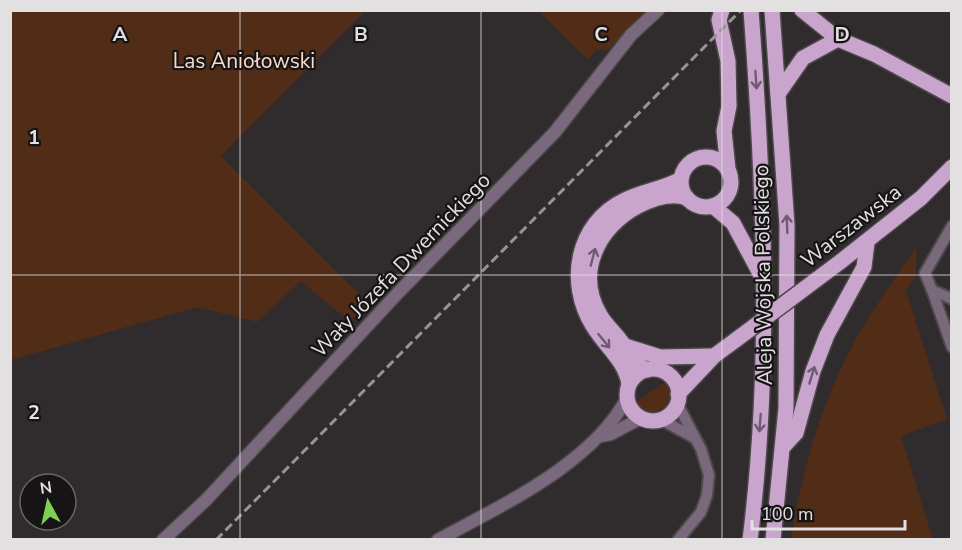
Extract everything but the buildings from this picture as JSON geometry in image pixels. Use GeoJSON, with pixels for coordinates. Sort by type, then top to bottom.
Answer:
{"type":"FeatureCollection","features":[{"type":"Feature","properties":{"kind":"main road","name":"Aleja Wojska Polskiego"},"geometry":{"type":"LineString","coordinates":[[750,540],[761,412],[764,280],[759,130],[751,10]]}},
{"type":"Feature","properties":{"kind":"main road","name":"Aleja Wojska Polskiego"},"geometry":{"type":"LineString","coordinates":[[772,10],[787,225],[783,447],[773,540]]}},
{"type":"Feature","properties":{"kind":"main road"},"geometry":{"type":"LineString","coordinates":[[802,10],[838,39],[874,54],[951,96]]}},
{"type":"Feature","properties":{"kind":"main road"},"geometry":{"type":"LineString","coordinates":[[717,14],[728,61],[729,106],[724,131],[728,168],[731,175],[730,190],[722,202],[713,206],[697,205],[687,198],[668,196],[641,204],[614,222],[597,245],[590,275],[594,301],[601,316],[626,346],[630,358],[647,370],[667,373],[673,379],[678,398],[668,416],[660,419],[641,418],[634,413],[626,371],[595,330],[580,301],[579,259],[592,228],[610,209],[638,194],[681,179],[691,161],[705,156],[718,159],[728,168]]}},
{"type":"Feature","properties":{"kind":"main road"},"geometry":{"type":"LineString","coordinates":[[778,94],[803,58],[838,39]]}},
{"type":"Feature","properties":{"kind":"main road"},"geometry":{"type":"LineString","coordinates":[[705,156],[724,131]]}},
{"type":"Feature","properties":{"kind":"main road","name":"Warszawska"},"geometry":{"type":"LineString","coordinates":[[667,373],[707,357],[737,339],[867,243],[921,198],[951,167]]}},
{"type":"Feature","properties":{"kind":"main road"},"geometry":{"type":"LineString","coordinates":[[681,179],[687,198]]}},
{"type":"Feature","properties":{"kind":"main road"},"geometry":{"type":"LineString","coordinates":[[713,206],[734,223],[764,280]]}},
{"type":"Feature","properties":{"kind":"main road"},"geometry":{"type":"LineString","coordinates":[[783,447],[796,433],[813,371],[827,335],[864,267],[867,243]]}},
{"type":"Feature","properties":{"kind":"main road"},"geometry":{"type":"LineString","coordinates":[[626,346],[660,357],[707,357]]}},
{"type":"Feature","properties":{"kind":"main road","name":"Warszawska"},"geometry":{"type":"LineString","coordinates":[[678,398],[707,357]]}},
{"type":"Feature","properties":{"kind":"main road"},"geometry":{"type":"LineString","coordinates":[[628,391],[633,378],[647,370]]}},
{"type":"Feature","properties":{"kind":"street","name":"Wały Józefa Dwernickiego"},"geometry":{"type":"LineString","coordinates":[[163,540],[214,491],[397,294],[555,132],[625,42],[658,10]]}},
{"type":"Feature","properties":{"kind":"street"},"geometry":{"type":"LineString","coordinates":[[951,226],[925,273],[951,347]]}},
{"type":"Feature","properties":{"kind":"street"},"geometry":{"type":"LineString","coordinates":[[932,290],[951,299]]}},
{"type":"Feature","properties":{"kind":"street"},"geometry":{"type":"LineString","coordinates":[[601,436],[628,391]]}},
{"type":"Feature","properties":{"kind":"street"},"geometry":{"type":"LineString","coordinates":[[678,398],[679,411],[692,429],[693,437],[706,465],[707,495],[701,512],[678,540]]}},
{"type":"Feature","properties":{"kind":"street"},"geometry":{"type":"LineString","coordinates":[[438,540],[528,489],[601,436],[641,418]]}},
{"type":"Feature","properties":{"kind":"street"},"geometry":{"type":"LineString","coordinates":[[660,419],[693,437]]}},
{"type":"Feature","properties":{"kind":"green space","name":"Las Aniołowski"},"geometry":{"type":"Polygon","coordinates":[[[11,10],[365,11],[221,156],[368,303],[350,322],[301,281],[257,322],[197,307],[11,360],[11,10]]]}},
{"type":"Feature","properties":{"kind":"green space"},"geometry":{"type":"Polygon","coordinates":[[[539,11],[649,11],[606,51],[597,49],[588,60],[539,11]]]}},
{"type":"Feature","properties":{"kind":"green space"},"geometry":{"type":"Polygon","coordinates":[[[916,248],[916,275],[906,291],[947,419],[901,436],[933,539],[791,539],[801,485],[825,406],[847,356],[867,321],[916,248]]]}},
{"type":"Feature","properties":{"kind":"green space"},"geometry":{"type":"Polygon","coordinates":[[[665,382],[671,393],[667,406],[654,413],[643,411],[636,402],[665,382]]]}},
{"type":"Feature","properties":{"kind":"railway"},"geometry":{"type":"LineString","coordinates":[[216,540],[741,10]]}}]}
